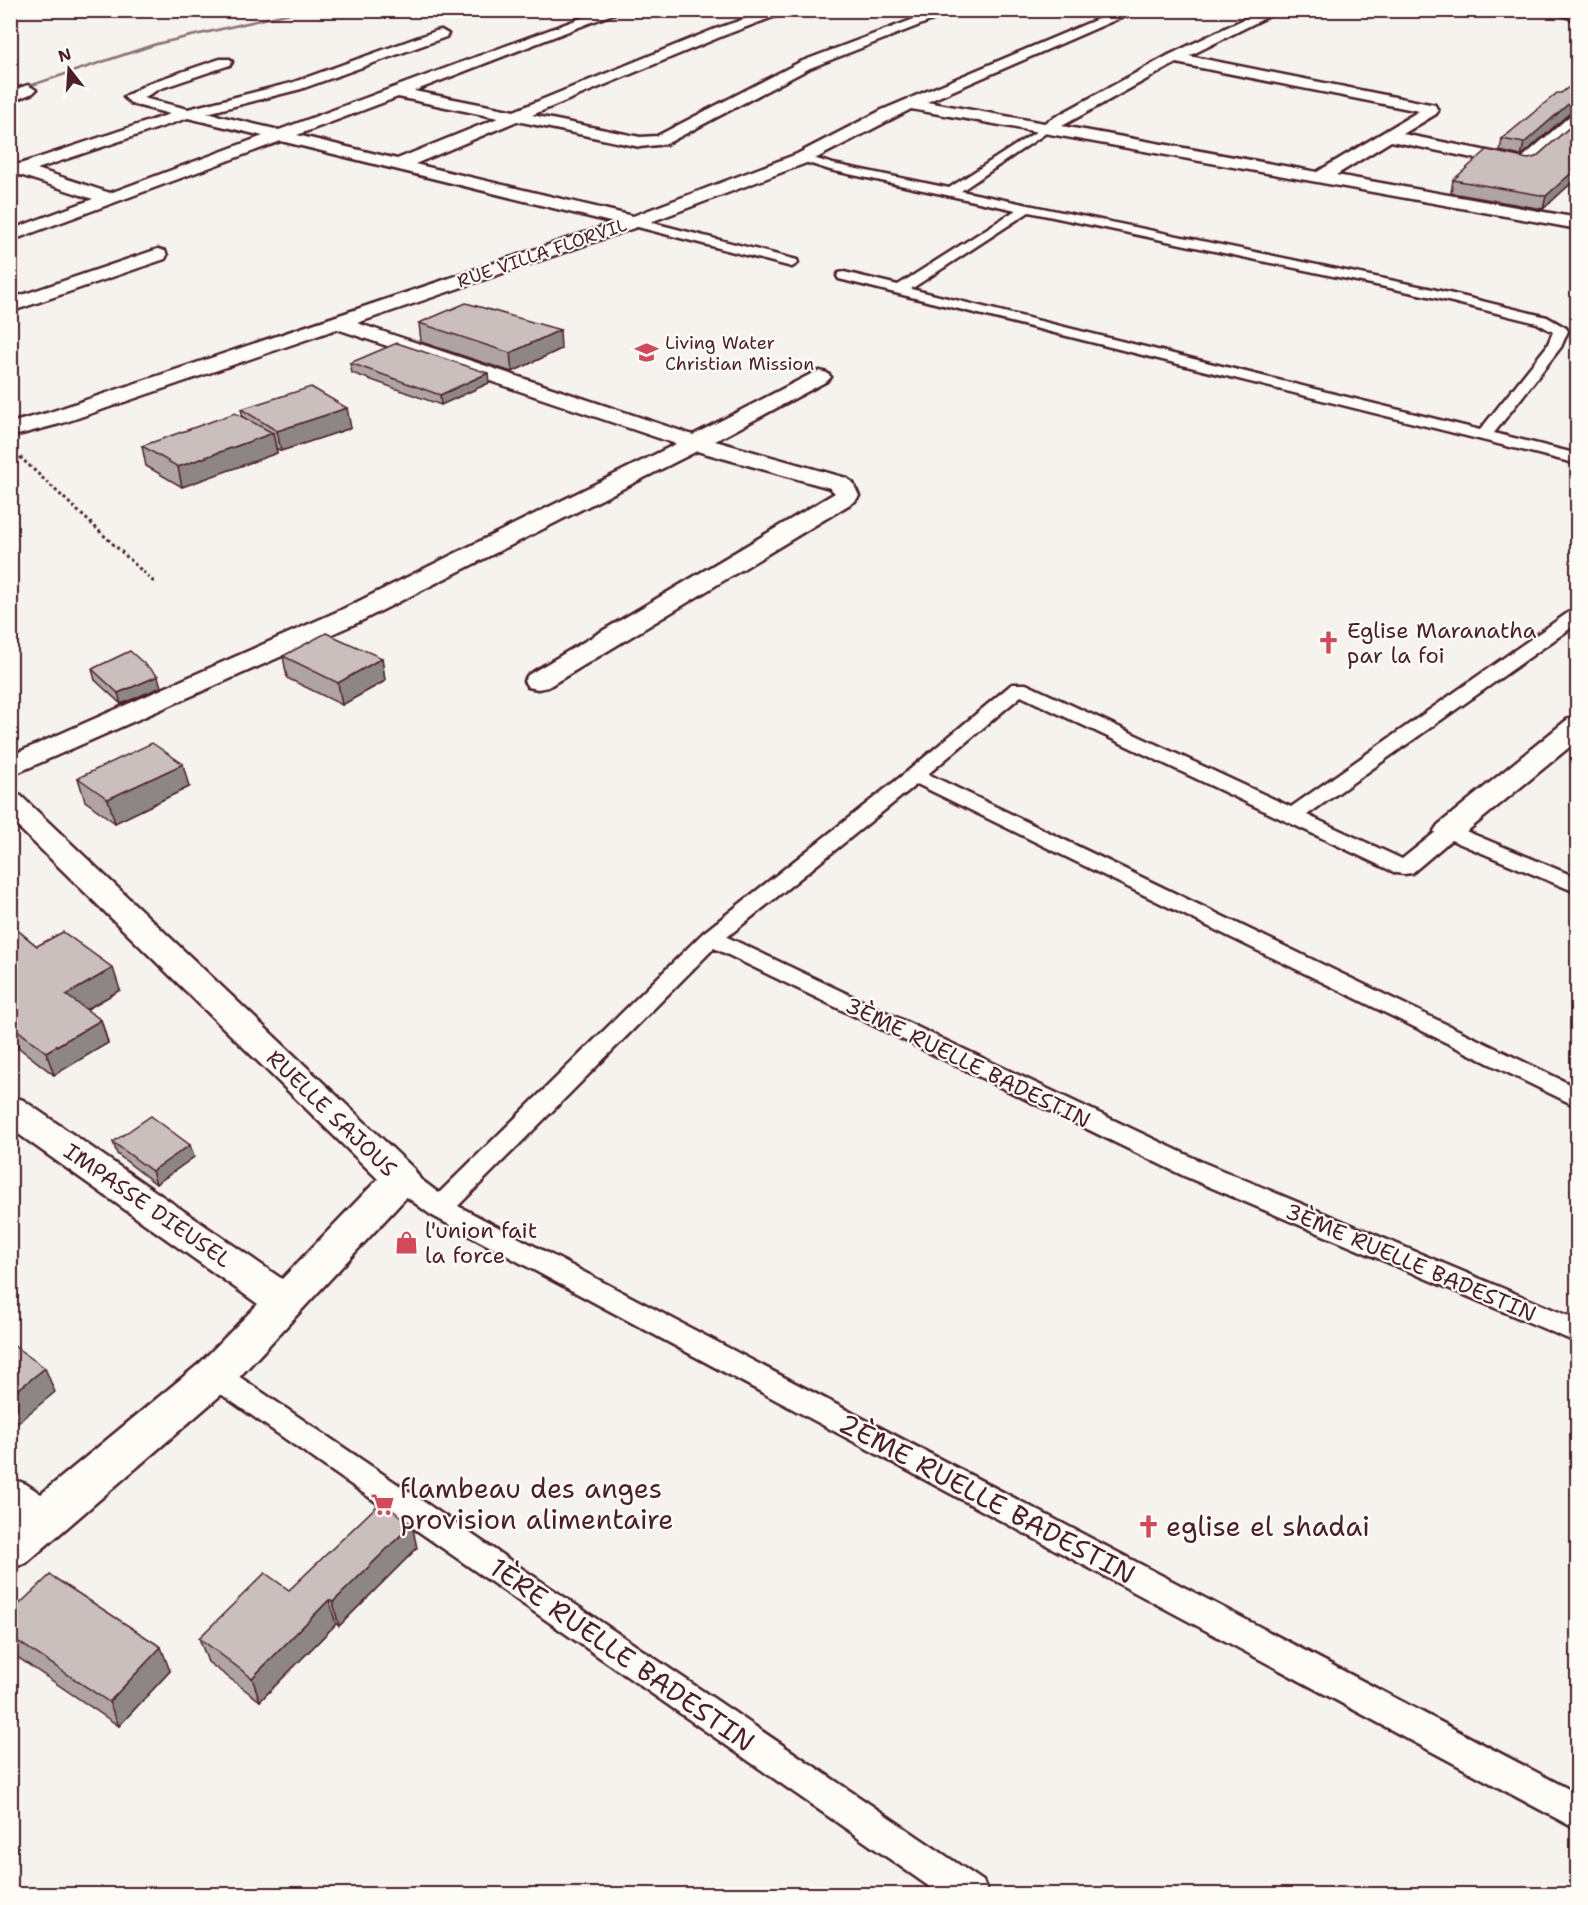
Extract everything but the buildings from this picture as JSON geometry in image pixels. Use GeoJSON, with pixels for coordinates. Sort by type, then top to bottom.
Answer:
{"type":"FeatureCollection","features":[{"type":"Feature","properties":{"kind":"street"},"geometry":{"type":"LineString","coordinates":[[10,236],[617,10]]}},
{"type":"Feature","properties":{"kind":"street"},"geometry":{"type":"LineString","coordinates":[[397,165],[720,32],[786,10]]}},
{"type":"Feature","properties":{"kind":"street"},"geometry":{"type":"LineString","coordinates":[[396,92],[640,142],[660,141],[805,64],[952,10]]}},
{"type":"Feature","properties":{"kind":"street","name":"RUE VILLA FLORVIL"},"geometry":{"type":"LineString","coordinates":[[10,430],[55,418],[634,222],[803,158],[888,113],[1132,10]]}},
{"type":"Feature","properties":{"kind":"street"},"geometry":{"type":"LineString","coordinates":[[1045,129],[1174,58],[1275,10]]}},
{"type":"Feature","properties":{"kind":"street"},"geometry":{"type":"LineString","coordinates":[[1561,10],[1578,17]]}},
{"type":"Feature","properties":{"kind":"street"},"geometry":{"type":"LineString","coordinates":[[14,170],[187,113],[296,86],[441,34]]}},
{"type":"Feature","properties":{"kind":"street"},"geometry":{"type":"LineString","coordinates":[[380,57],[403,62]]}},
{"type":"Feature","properties":{"kind":"street"},"geometry":{"type":"LineString","coordinates":[[1174,58],[1429,108],[1430,111],[1319,178]]}},
{"type":"Feature","properties":{"kind":"street"},"geometry":{"type":"LineString","coordinates":[[225,62],[154,86],[132,97],[137,101],[279,137],[634,222]]}},
{"type":"Feature","properties":{"kind":"street"},"geometry":{"type":"LineString","coordinates":[[425,67],[448,72]]}},
{"type":"Feature","properties":{"kind":"street"},"geometry":{"type":"LineString","coordinates":[[10,97],[28,90]]}},
{"type":"Feature","properties":{"kind":"street"},"geometry":{"type":"LineString","coordinates":[[911,104],[1578,224]]}},
{"type":"Feature","properties":{"kind":"street"},"geometry":{"type":"LineString","coordinates":[[1388,136],[1525,164],[1578,117]]}},
{"type":"Feature","properties":{"kind":"street"},"geometry":{"type":"LineString","coordinates":[[14,170],[108,198]]}},
{"type":"Feature","properties":{"kind":"street"},"geometry":{"type":"LineString","coordinates":[[10,306],[158,255]]}},
{"type":"Feature","properties":{"kind":"street"},"geometry":{"type":"LineString","coordinates":[[338,323],[695,443],[838,483],[845,488],[847,496],[538,681]]}},
{"type":"Feature","properties":{"kind":"street"},"geometry":{"type":"LineString","coordinates":[[10,767],[350,616],[695,443],[820,377]]}},
{"type":"Feature","properties":{"kind":"street"},"geometry":{"type":"LineString","coordinates":[[1449,831],[1578,725]]}},
{"type":"Feature","properties":{"kind":"street","name":"RUELLE SAJOUS"},"geometry":{"type":"LineString","coordinates":[[10,802],[401,1179],[215,1375],[27,1508],[10,1549]]}},
{"type":"Feature","properties":{"kind":"street","name":"IMPASSE DIEUSEL"},"geometry":{"type":"LineString","coordinates":[[10,1109],[285,1302]]}},
{"type":"Feature","properties":{"kind":"lane"},"geometry":{"type":"LineString","coordinates":[[951,192],[1045,129]]}},
{"type":"Feature","properties":{"kind":"lane"},"geometry":{"type":"LineString","coordinates":[[803,158],[830,167],[1428,292],[1542,320],[1561,331],[1554,347],[1483,437]]}},
{"type":"Feature","properties":{"kind":"lane"},"geometry":{"type":"LineString","coordinates":[[900,290],[1027,208]]}},
{"type":"Feature","properties":{"kind":"lane"},"geometry":{"type":"LineString","coordinates":[[634,222],[792,263]]}},
{"type":"Feature","properties":{"kind":"lane"},"geometry":{"type":"LineString","coordinates":[[844,276],[1578,459]]}},
{"type":"Feature","properties":{"kind":"lane"},"geometry":{"type":"LineString","coordinates":[[1292,816],[1578,614]]}},
{"type":"Feature","properties":{"kind":"lane"},"geometry":{"type":"LineString","coordinates":[[440,1208],[711,938],[915,775],[1019,688],[1404,868],[1449,831],[1578,886]]}},
{"type":"Feature","properties":{"kind":"lane"},"geometry":{"type":"LineString","coordinates":[[915,775],[1578,1099]]}},
{"type":"Feature","properties":{"kind":"lane","name":"3ÈME RUELLE BADESTIN"},"geometry":{"type":"LineString","coordinates":[[711,938],[1193,1169],[1578,1332]]}},
{"type":"Feature","properties":{"kind":"lane","name":"2ÈME RUELLE BADESTIN"},"geometry":{"type":"LineString","coordinates":[[401,1179],[440,1208],[1578,1814]]}},
{"type":"Feature","properties":{"kind":"lane","name":"1ÈRE RUELLE BADESTIN"},"geometry":{"type":"LineString","coordinates":[[215,1375],[970,1894]]}},
{"type":"Feature","properties":{"kind":"path"},"geometry":{"type":"LineString","coordinates":[[19,456],[156,584]]}},
{"type":"Feature","properties":{"kind":"waterway"},"geometry":{"type":"LineString","coordinates":[[16,90],[157,44],[307,10]]}},
{"type":"Feature","properties":{"kind":"place","name":"Living Water Christian Mission"},"geometry":{"type":"Point","coordinates":[647,353]}},
{"type":"Feature","properties":{"kind":"place","name":"Eglise Maranatha par la foi"},"geometry":{"type":"Point","coordinates":[1329,643]}},
{"type":"Feature","properties":{"kind":"place","name":"l'union fait la force"},"geometry":{"type":"Point","coordinates":[407,1243]}},
{"type":"Feature","properties":{"kind":"place","name":"flambeau des anges provision alimentaire"},"geometry":{"type":"Point","coordinates":[382,1505]}},
{"type":"Feature","properties":{"kind":"place","name":"eglise el shadai"},"geometry":{"type":"Point","coordinates":[1148,1527]}}]}
